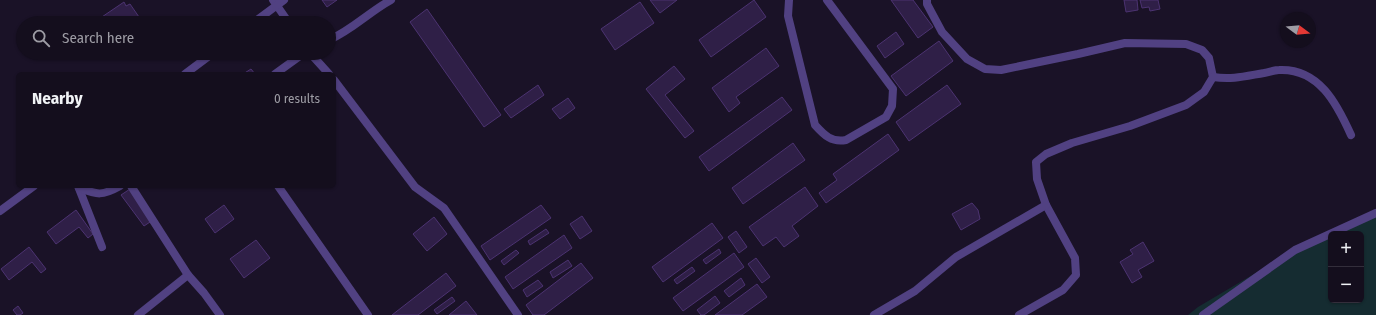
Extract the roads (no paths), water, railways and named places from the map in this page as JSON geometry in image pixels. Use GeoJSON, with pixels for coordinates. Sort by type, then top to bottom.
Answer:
{"type":"FeatureCollection","features":[{"type":"Feature","properties":{"kind":"street"},"geometry":{"type":"LineString","coordinates":[[261,16],[275,3],[284,0]]}},
{"type":"Feature","properties":{"kind":"street"},"geometry":{"type":"LineString","coordinates":[[336,37],[343,34],[376,8],[391,0]]}},
{"type":"Feature","properties":{"kind":"street"},"geometry":{"type":"LineString","coordinates":[[789,0],[788,16],[815,125],[826,137],[838,142],[846,140],[886,117],[892,106],[893,89],[827,0]]}},
{"type":"Feature","properties":{"kind":"street"},"geometry":{"type":"LineString","coordinates":[[927,0],[927,4],[942,32],[966,58],[985,69],[1001,70],[1125,43],[1186,44],[1202,50],[1208,58],[1213,77],[1204,92],[1186,106],[1130,126],[1072,143],[1046,154],[1036,162],[1037,179],[1046,204],[1075,258],[1076,275],[1064,290],[1019,315]]}},
{"type":"Feature","properties":{"kind":"street"},"geometry":{"type":"LineString","coordinates":[[275,3],[284,16]]}},
{"type":"Feature","properties":{"kind":"street"},"geometry":{"type":"LineString","coordinates":[[188,72],[204,60]]}},
{"type":"Feature","properties":{"kind":"street"},"geometry":{"type":"LineString","coordinates":[[278,72],[294,60]]}},
{"type":"Feature","properties":{"kind":"street"},"geometry":{"type":"LineString","coordinates":[[316,60],[327,72]]}},
{"type":"Feature","properties":{"kind":"street"},"geometry":{"type":"LineString","coordinates":[[1213,77],[1227,79],[1280,70],[1305,73],[1324,88],[1342,115],[1351,135]]}},
{"type":"Feature","properties":{"kind":"street"},"geometry":{"type":"LineString","coordinates":[[336,83],[415,187],[444,208],[518,315]]}},
{"type":"Feature","properties":{"kind":"street"},"geometry":{"type":"LineString","coordinates":[[0,211],[31,188]]}},
{"type":"Feature","properties":{"kind":"street"},"geometry":{"type":"LineString","coordinates":[[78,188],[102,247]]}},
{"type":"Feature","properties":{"kind":"street"},"geometry":{"type":"LineString","coordinates":[[80,188],[95,194],[99,194],[109,192],[116,188]]}},
{"type":"Feature","properties":{"kind":"street"},"geometry":{"type":"LineString","coordinates":[[132,188],[188,274],[220,315]]}},
{"type":"Feature","properties":{"kind":"street"},"geometry":{"type":"LineString","coordinates":[[279,188],[368,315]]}},
{"type":"Feature","properties":{"kind":"street"},"geometry":{"type":"LineString","coordinates":[[874,315],[916,291],[956,257],[1046,204]]}},
{"type":"Feature","properties":{"kind":"street"},"geometry":{"type":"LineString","coordinates":[[1203,315],[1295,250],[1376,213]]}},
{"type":"Feature","properties":{"kind":"street"},"geometry":{"type":"LineString","coordinates":[[138,315],[188,274]]}}]}
